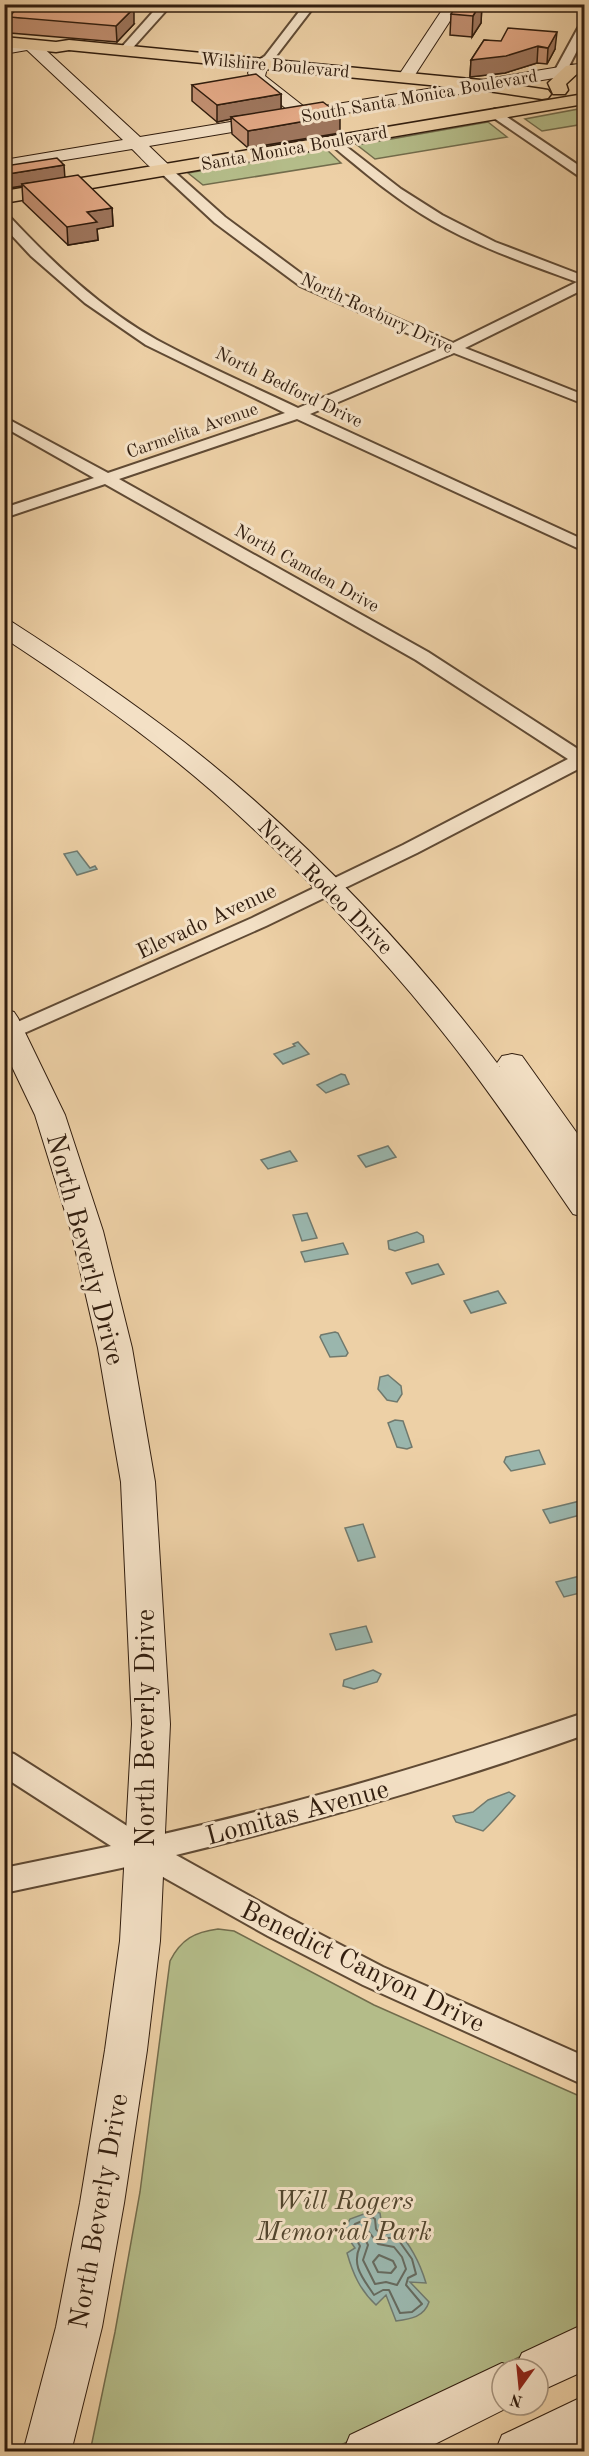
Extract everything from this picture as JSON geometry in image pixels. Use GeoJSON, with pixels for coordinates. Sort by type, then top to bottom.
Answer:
{"type":"FeatureCollection","features":[{"type":"Feature","properties":{"kind":"main road","name":"Wilshire Boulevard"},"geometry":{"type":"LineString","coordinates":[[4,37],[124,51],[481,85],[510,85],[569,75],[585,92]]}},
{"type":"Feature","properties":{"kind":"main road"},"geometry":{"type":"LineString","coordinates":[[4,42],[41,54],[69,45]]}},
{"type":"Feature","properties":{"kind":"main road","name":"Wilshire Boulevard"},"geometry":{"type":"LineString","coordinates":[[481,85],[506,91],[585,98]]}},
{"type":"Feature","properties":{"kind":"main road","name":"Santa Monica Boulevard"},"geometry":{"type":"LineString","coordinates":[[4,197],[585,98]]}},
{"type":"Feature","properties":{"kind":"street"},"geometry":{"type":"LineString","coordinates":[[4,24],[24,4]]}},
{"type":"Feature","properties":{"kind":"street"},"geometry":{"type":"LineString","coordinates":[[124,51],[167,4]]}},
{"type":"Feature","properties":{"kind":"street"},"geometry":{"type":"LineString","coordinates":[[304,115],[258,78],[256,73],[260,64],[268,58],[311,4]]}},
{"type":"Feature","properties":{"kind":"street"},"geometry":{"type":"LineString","coordinates":[[405,78],[454,4]]}},
{"type":"Feature","properties":{"kind":"street"},"geometry":{"type":"LineString","coordinates":[[569,75],[585,28]]}},
{"type":"Feature","properties":{"kind":"street"},"geometry":{"type":"LineString","coordinates":[[4,50],[41,54]]}},
{"type":"Feature","properties":{"kind":"street","name":"North Roxbury Drive"},"geometry":{"type":"LineString","coordinates":[[4,50],[29,51],[42,60],[41,54]]}},
{"type":"Feature","properties":{"kind":"street","name":"North Roxbury Drive"},"geometry":{"type":"LineString","coordinates":[[41,54],[220,220],[305,283],[453,348],[585,400]]}},
{"type":"Feature","properties":{"kind":"street","name":"South Santa Monica Boulevard"},"geometry":{"type":"LineString","coordinates":[[4,165],[481,85]]}},
{"type":"Feature","properties":{"kind":"street"},"geometry":{"type":"LineString","coordinates":[[495,113],[585,174]]}},
{"type":"Feature","properties":{"kind":"street"},"geometry":{"type":"LineString","coordinates":[[334,141],[404,196],[438,219],[486,243],[585,282]]}},
{"type":"Feature","properties":{"kind":"street","name":"North Bedford Drive"},"geometry":{"type":"LineString","coordinates":[[4,219],[36,253],[90,300],[151,342],[298,414],[585,546]]}},
{"type":"Feature","properties":{"kind":"street","name":"Carmelita Avenue"},"geometry":{"type":"LineString","coordinates":[[4,513],[298,414],[453,348],[585,282]]}},
{"type":"Feature","properties":{"kind":"street","name":"North Camden Drive"},"geometry":{"type":"LineString","coordinates":[[4,421],[422,656],[584,759]]}},
{"type":"Feature","properties":{"kind":"street","name":"North Rodeo Drive"},"geometry":{"type":"LineString","coordinates":[[4,610],[112,679],[185,734],[272,805],[341,883],[473,1014],[542,1104],[585,1165]]}},
{"type":"Feature","properties":{"kind":"street","name":"North Rodeo Drive"},"geometry":{"type":"LineString","coordinates":[[4,627],[104,692],[177,748],[341,883],[526,1119],[585,1208]]}},
{"type":"Feature","properties":{"kind":"street","name":"Elevado Avenue"},"geometry":{"type":"LineString","coordinates":[[7,1028],[184,957],[341,883],[584,759]]}},
{"type":"Feature","properties":{"kind":"street","name":"North Beverly Drive"},"geometry":{"type":"LineString","coordinates":[[7,1028],[50,1115],[87,1231],[115,1348],[138,1482],[151,1724],[146,1851],[137,1960],[102,2203],[79,2327],[47,2451]]}},
{"type":"Feature","properties":{"kind":"street","name":"Lomitas Avenue"},"geometry":{"type":"LineString","coordinates":[[4,1881],[146,1851],[376,1793],[585,1724]]}},
{"type":"Feature","properties":{"kind":"street","name":"Benedict Canyon Drive"},"geometry":{"type":"LineString","coordinates":[[4,1762],[146,1851],[285,1931],[376,1977],[585,2071]]}},
{"type":"Feature","properties":{"kind":"street"},"geometry":{"type":"LineString","coordinates":[[550,2363],[585,2347]]}},
{"type":"Feature","properties":{"kind":"street"},"geometry":{"type":"LineString","coordinates":[[367,2451],[490,2392]]}},
{"type":"Feature","properties":{"kind":"street"},"geometry":{"type":"LineString","coordinates":[[519,2451],[585,2420]]}},
{"type":"Feature","properties":{"kind":"green space"},"geometry":{"type":"Polygon","coordinates":[[[584,108],[584,124],[542,131],[525,119],[584,108]]]}},
{"type":"Feature","properties":{"kind":"green space"},"geometry":{"type":"Polygon","coordinates":[[[488,122],[507,137],[375,159],[357,145],[488,122]]]}},
{"type":"Feature","properties":{"kind":"green space"},"geometry":{"type":"Polygon","coordinates":[[[326,149],[341,163],[203,185],[188,173],[326,149]]]}},
{"type":"Feature","properties":{"kind":"green space","name":"Will Rogers Memorial Park"},"geometry":{"type":"Polygon","coordinates":[[[218,1929],[234,1931],[374,2005],[584,2098],[584,2325],[519,2357],[490,2357],[490,2371],[329,2451],[90,2452],[115,2332],[140,2192],[170,1961],[184,1942],[202,1932],[218,1929]]]}},
{"type":"Feature","properties":{"kind":"water"},"geometry":{"type":"Polygon","coordinates":[[[77,851],[90,868],[95,866],[97,869],[77,875],[64,854],[77,851]]]}},
{"type":"Feature","properties":{"kind":"water"},"geometry":{"type":"Polygon","coordinates":[[[298,1042],[309,1054],[283,1064],[274,1054],[295,1046],[293,1044],[298,1042]]]}},
{"type":"Feature","properties":{"kind":"water"},"geometry":{"type":"Polygon","coordinates":[[[341,1074],[345,1075],[349,1084],[326,1093],[317,1085],[341,1074]]]}},
{"type":"Feature","properties":{"kind":"water"},"geometry":{"type":"Polygon","coordinates":[[[388,1146],[396,1157],[366,1167],[358,1156],[388,1146]]]}},
{"type":"Feature","properties":{"kind":"water"},"geometry":{"type":"Polygon","coordinates":[[[290,1151],[297,1161],[268,1169],[261,1160],[290,1151]]]}},
{"type":"Feature","properties":{"kind":"water"},"geometry":{"type":"Polygon","coordinates":[[[307,1213],[317,1238],[302,1241],[293,1215],[307,1213]]]}},
{"type":"Feature","properties":{"kind":"water"},"geometry":{"type":"Polygon","coordinates":[[[417,1232],[423,1236],[424,1242],[395,1251],[389,1249],[388,1241],[417,1232]]]}},
{"type":"Feature","properties":{"kind":"water"},"geometry":{"type":"Polygon","coordinates":[[[343,1243],[348,1254],[305,1262],[301,1252],[343,1243]]]}},
{"type":"Feature","properties":{"kind":"water"},"geometry":{"type":"Polygon","coordinates":[[[438,1264],[444,1274],[412,1284],[406,1273],[438,1264]]]}},
{"type":"Feature","properties":{"kind":"water"},"geometry":{"type":"Polygon","coordinates":[[[498,1291],[506,1303],[471,1313],[464,1301],[498,1291]]]}},
{"type":"Feature","properties":{"kind":"water"},"geometry":{"type":"Polygon","coordinates":[[[338,1333],[348,1353],[346,1356],[330,1357],[320,1337],[338,1333]]]}},
{"type":"Feature","properties":{"kind":"water"},"geometry":{"type":"Polygon","coordinates":[[[388,1375],[401,1386],[402,1394],[397,1402],[387,1400],[378,1389],[380,1377],[388,1375]]]}},
{"type":"Feature","properties":{"kind":"water"},"geometry":{"type":"Polygon","coordinates":[[[395,1420],[403,1421],[412,1447],[407,1449],[397,1447],[388,1423],[395,1420]]]}},
{"type":"Feature","properties":{"kind":"water"},"geometry":{"type":"Polygon","coordinates":[[[539,1450],[545,1464],[511,1471],[504,1462],[506,1457],[539,1450]]]}},
{"type":"Feature","properties":{"kind":"water"},"geometry":{"type":"Polygon","coordinates":[[[580,1501],[584,1514],[550,1523],[543,1510],[580,1501]]]}},
{"type":"Feature","properties":{"kind":"water"},"geometry":{"type":"Polygon","coordinates":[[[363,1524],[375,1557],[358,1561],[345,1528],[363,1524]]]}},
{"type":"Feature","properties":{"kind":"water"},"geometry":{"type":"Polygon","coordinates":[[[584,1575],[584,1592],[564,1597],[556,1582],[584,1575]]]}},
{"type":"Feature","properties":{"kind":"water"},"geometry":{"type":"Polygon","coordinates":[[[366,1626],[372,1642],[336,1650],[330,1634],[366,1626]]]}},
{"type":"Feature","properties":{"kind":"water"},"geometry":{"type":"Polygon","coordinates":[[[373,1670],[381,1674],[377,1682],[354,1689],[343,1686],[344,1680],[373,1670]]]}},
{"type":"Feature","properties":{"kind":"water"},"geometry":{"type":"Polygon","coordinates":[[[509,1792],[515,1796],[483,1831],[456,1822],[453,1816],[473,1812],[488,1800],[509,1792]]]}},
{"type":"Feature","properties":{"kind":"water"},"geometry":{"type":"Polygon","coordinates":[[[372,2211],[380,2213],[382,2227],[387,2234],[395,2227],[410,2247],[420,2267],[426,2283],[410,2282],[429,2302],[424,2311],[416,2316],[396,2321],[386,2295],[376,2305],[361,2287],[355,2275],[347,2253],[355,2248],[344,2232],[350,2219],[372,2211]]]}},
{"type":"Feature","properties":{"kind":"building"},"geometry":{"type":"Polygon","coordinates":[[[21,4],[97,4],[134,8],[116,26],[9,17],[21,4]]]}},
{"type":"Feature","properties":{"kind":"building"},"geometry":{"type":"Polygon","coordinates":[[[457,4],[480,4],[473,16],[451,14],[457,4]]]}},
{"type":"Feature","properties":{"kind":"building"},"geometry":{"type":"Polygon","coordinates":[[[508,28],[557,32],[548,48],[538,46],[506,56],[471,60],[484,40],[501,41],[508,28]]]}},
{"type":"Feature","properties":{"kind":"building"},"geometry":{"type":"Polygon","coordinates":[[[256,74],[281,94],[217,105],[192,85],[256,74]]]}},
{"type":"Feature","properties":{"kind":"building"},"geometry":{"type":"Polygon","coordinates":[[[323,102],[340,115],[248,131],[231,117],[323,102]]]}},
{"type":"Feature","properties":{"kind":"building"},"geometry":{"type":"Polygon","coordinates":[[[57,158],[64,165],[8,174],[6,172],[10,172],[5,166],[57,158]]]}},
{"type":"Feature","properties":{"kind":"building"},"geometry":{"type":"Polygon","coordinates":[[[78,175],[112,208],[87,212],[97,222],[67,227],[22,184],[78,175]]]}}]}
